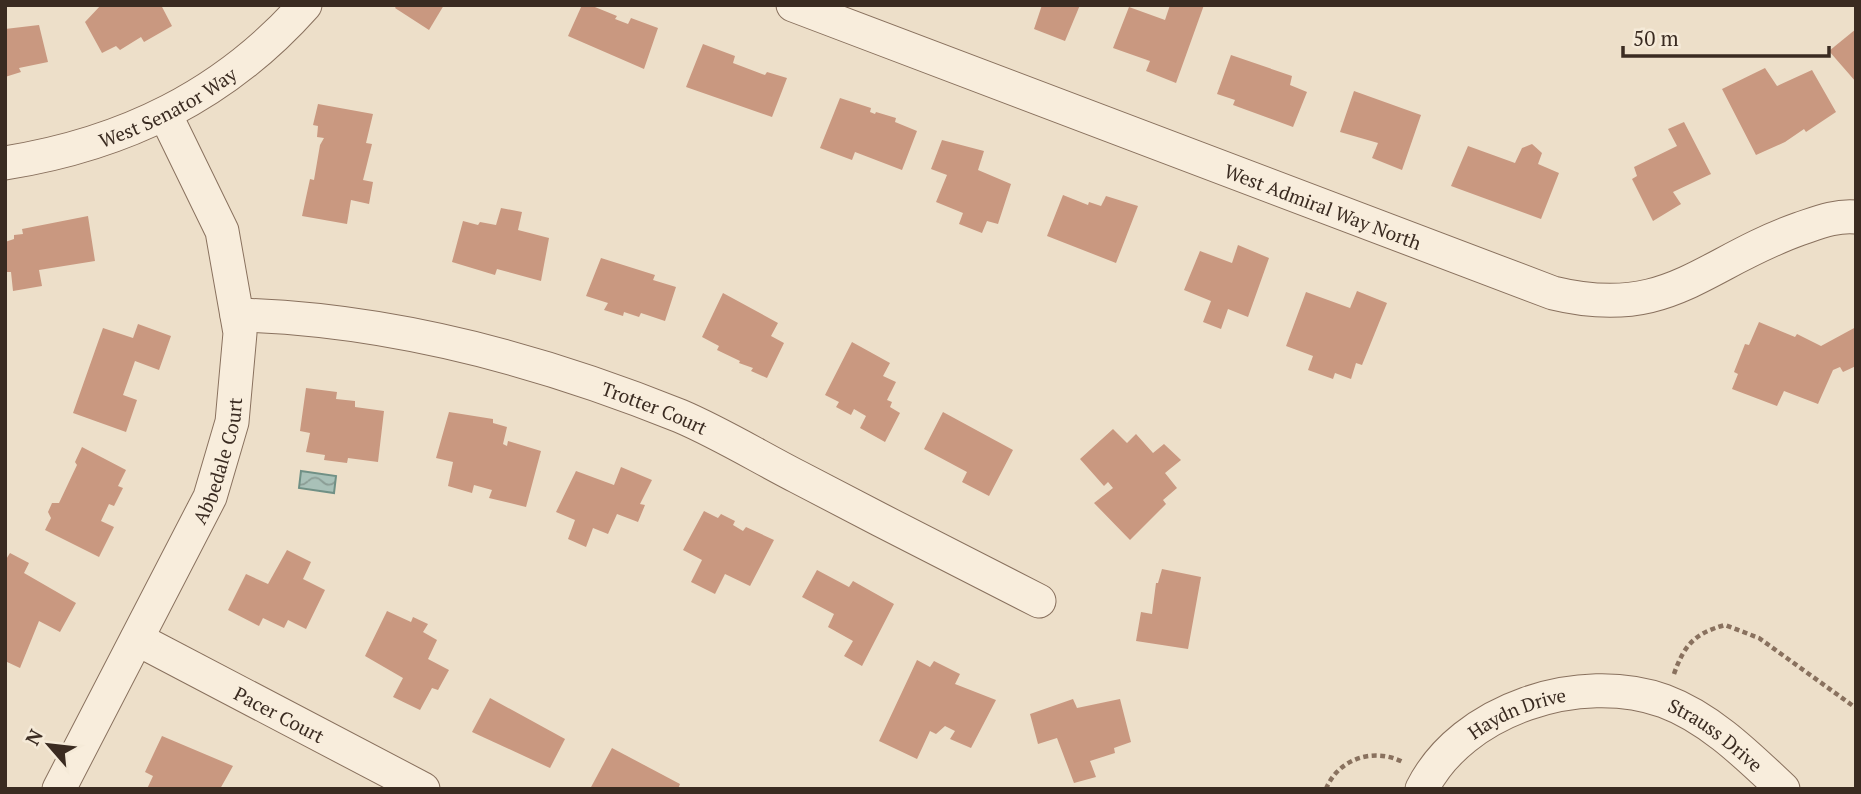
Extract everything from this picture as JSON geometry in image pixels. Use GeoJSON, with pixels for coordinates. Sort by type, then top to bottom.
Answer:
{"type":"FeatureCollection","features":[{"type":"Feature","properties":{"kind":"street","name":"West Senator Way"},"geometry":{"type":"LineString","coordinates":[[5,163],[87,146],[136,129],[165,114],[234,70],[280,33],[305,5]]}},
{"type":"Feature","properties":{"kind":"street","name":"West Admiral Way North"},"geometry":{"type":"LineString","coordinates":[[793,5],[1527,283],[1577,299],[1613,303],[1645,298],[1686,285],[1782,235],[1823,220],[1856,217]]}},
{"type":"Feature","properties":{"kind":"street","name":"Abbedale Court"},"geometry":{"type":"LineString","coordinates":[[59,789],[210,497],[221,467],[232,422],[239,375],[237,315],[222,230],[165,114]]}},
{"type":"Feature","properties":{"kind":"street","name":"Trotter Court"},"geometry":{"type":"LineString","coordinates":[[237,315],[302,317],[375,328],[513,357],[601,387],[682,417],[1038,601]]}},
{"type":"Feature","properties":{"kind":"street","name":"Pacer Court"},"geometry":{"type":"LineString","coordinates":[[137,639],[423,789]]}},
{"type":"Feature","properties":{"kind":"street","name":"Haydn Drive"},"geometry":{"type":"LineString","coordinates":[[1425,782],[1458,742],[1484,723],[1513,709],[1574,694],[1608,691],[1652,698]]}},
{"type":"Feature","properties":{"kind":"street","name":"Strauss Drive"},"geometry":{"type":"LineString","coordinates":[[1652,698],[1717,732],[1783,789]]}},
{"type":"Feature","properties":{"kind":"path"},"geometry":{"type":"LineString","coordinates":[[1652,698],[1692,639],[1725,625],[1759,638],[1856,708]]}},
{"type":"Feature","properties":{"kind":"path"},"geometry":{"type":"LineString","coordinates":[[1326,789],[1339,766],[1371,755],[1397,759],[1425,782]]}},
{"type":"Feature","properties":{"kind":"water"},"geometry":{"type":"Polygon","coordinates":[[[301,471],[336,476],[334,493],[299,488],[301,471]]]}},
{"type":"Feature","properties":{"kind":"building"},"geometry":{"type":"Polygon","coordinates":[[[101,5],[161,5],[172,26],[144,42],[141,37],[120,50],[116,46],[102,53],[85,22],[101,5]]]}},
{"type":"Feature","properties":{"kind":"building"},"geometry":{"type":"Polygon","coordinates":[[[397,5],[444,5],[429,30],[395,8],[397,5]]]}},
{"type":"Feature","properties":{"kind":"building"},"geometry":{"type":"Polygon","coordinates":[[[582,5],[590,5],[617,16],[615,19],[628,24],[631,18],[658,28],[644,69],[568,36],[582,5]]]}},
{"type":"Feature","properties":{"kind":"building"},"geometry":{"type":"Polygon","coordinates":[[[1042,5],[1080,5],[1065,41],[1034,29],[1042,5]]]}},
{"type":"Feature","properties":{"kind":"building"},"geometry":{"type":"Polygon","coordinates":[[[1170,5],[1204,5],[1176,83],[1146,71],[1150,61],[1113,48],[1129,7],[1165,20],[1170,5]]]}},
{"type":"Feature","properties":{"kind":"building"},"geometry":{"type":"Polygon","coordinates":[[[39,25],[48,62],[19,68],[21,72],[5,77],[5,29],[39,25]]]}},
{"type":"Feature","properties":{"kind":"building"},"geometry":{"type":"Polygon","coordinates":[[[1856,29],[1856,82],[1829,51],[1856,29]]]}},
{"type":"Feature","properties":{"kind":"building"},"geometry":{"type":"Polygon","coordinates":[[[703,44],[735,56],[733,63],[765,75],[767,72],[787,78],[772,117],[686,87],[703,44]]]}},
{"type":"Feature","properties":{"kind":"building"},"geometry":{"type":"Polygon","coordinates":[[[1231,55],[1292,76],[1290,85],[1307,92],[1293,127],[1233,105],[1235,100],[1217,94],[1231,55]]]}},
{"type":"Feature","properties":{"kind":"building"},"geometry":{"type":"Polygon","coordinates":[[[1765,68],[1777,86],[1812,70],[1836,112],[1806,132],[1804,129],[1785,142],[1756,155],[1722,89],[1765,68]]]}},
{"type":"Feature","properties":{"kind":"building"},"geometry":{"type":"Polygon","coordinates":[[[1354,91],[1421,115],[1402,170],[1372,158],[1378,143],[1340,132],[1354,91]]]}},
{"type":"Feature","properties":{"kind":"building"},"geometry":{"type":"Polygon","coordinates":[[[840,98],[871,108],[870,112],[875,114],[876,112],[896,118],[895,122],[917,131],[902,170],[855,152],[852,160],[820,148],[840,98]]]}},
{"type":"Feature","properties":{"kind":"building"},"geometry":{"type":"Polygon","coordinates":[[[318,104],[373,114],[366,143],[372,144],[363,180],[373,182],[369,204],[351,200],[347,224],[302,216],[310,179],[314,180],[320,145],[324,138],[317,137],[318,126],[313,125],[318,104]]]}},
{"type":"Feature","properties":{"kind":"building"},"geometry":{"type":"Polygon","coordinates":[[[1684,122],[1711,174],[1673,192],[1681,204],[1653,221],[1632,179],[1637,176],[1634,167],[1677,146],[1668,129],[1684,122]]]}},
{"type":"Feature","properties":{"kind":"building"},"geometry":{"type":"Polygon","coordinates":[[[942,140],[984,151],[978,170],[1011,184],[998,224],[987,221],[982,233],[959,224],[963,213],[936,202],[947,175],[931,169],[942,140]]]}},
{"type":"Feature","properties":{"kind":"building"},"geometry":{"type":"Polygon","coordinates":[[[1532,144],[1542,153],[1538,164],[1559,173],[1541,219],[1451,186],[1468,146],[1515,163],[1522,148],[1532,144]]]}},
{"type":"Feature","properties":{"kind":"building"},"geometry":{"type":"Polygon","coordinates":[[[1063,195],[1088,205],[1089,202],[1101,206],[1106,196],[1138,206],[1116,263],[1047,236],[1063,195]]]}},
{"type":"Feature","properties":{"kind":"building"},"geometry":{"type":"Polygon","coordinates":[[[501,208],[522,212],[518,230],[549,238],[541,281],[497,269],[495,275],[452,262],[463,221],[478,225],[480,222],[496,225],[501,208]]]}},
{"type":"Feature","properties":{"kind":"building"},"geometry":{"type":"Polygon","coordinates":[[[88,216],[95,261],[39,270],[42,286],[13,291],[11,272],[6,272],[5,242],[14,239],[14,235],[23,234],[22,229],[88,216]]]}},
{"type":"Feature","properties":{"kind":"building"},"geometry":{"type":"Polygon","coordinates":[[[1238,245],[1269,258],[1248,317],[1228,309],[1221,329],[1203,322],[1211,301],[1184,290],[1200,251],[1232,263],[1238,245]]]}},
{"type":"Feature","properties":{"kind":"building"},"geometry":{"type":"Polygon","coordinates":[[[601,258],[655,275],[653,280],[676,287],[665,321],[641,313],[639,317],[624,312],[623,316],[604,310],[608,303],[586,296],[601,258]]]}},
{"type":"Feature","properties":{"kind":"building"},"geometry":{"type":"Polygon","coordinates":[[[1357,291],[1387,303],[1362,365],[1356,363],[1351,379],[1335,373],[1333,379],[1308,370],[1313,356],[1286,346],[1306,292],[1350,308],[1357,291]]]}},
{"type":"Feature","properties":{"kind":"building"},"geometry":{"type":"Polygon","coordinates":[[[723,293],[778,323],[771,336],[784,343],[767,378],[717,350],[719,346],[702,337],[723,293]]]}},
{"type":"Feature","properties":{"kind":"building"},"geometry":{"type":"Polygon","coordinates":[[[1759,322],[1795,337],[1797,334],[1821,346],[1856,327],[1856,366],[1843,372],[1840,367],[1833,370],[1818,404],[1784,391],[1777,406],[1732,389],[1738,374],[1734,372],[1745,344],[1749,345],[1759,322]]]}},
{"type":"Feature","properties":{"kind":"building"},"geometry":{"type":"Polygon","coordinates":[[[138,324],[171,336],[159,370],[135,361],[123,395],[137,400],[126,432],[73,413],[103,328],[133,338],[138,324]]]}},
{"type":"Feature","properties":{"kind":"building"},"geometry":{"type":"Polygon","coordinates":[[[852,342],[890,363],[883,376],[896,382],[887,400],[892,402],[890,407],[900,413],[885,442],[860,428],[866,416],[854,409],[851,415],[836,407],[839,402],[825,395],[852,342]]]}},
{"type":"Feature","properties":{"kind":"building"},"geometry":{"type":"Polygon","coordinates":[[[306,388],[337,392],[336,399],[355,401],[355,407],[384,411],[378,462],[348,458],[347,463],[324,460],[325,455],[306,452],[310,433],[300,431],[306,388]]]}},
{"type":"Feature","properties":{"kind":"building"},"geometry":{"type":"Polygon","coordinates":[[[449,412],[493,419],[493,423],[507,427],[503,444],[507,446],[508,441],[541,451],[526,507],[489,498],[492,490],[474,485],[472,493],[448,486],[453,462],[436,458],[449,412]]]}},
{"type":"Feature","properties":{"kind":"building"},"geometry":{"type":"Polygon","coordinates":[[[943,412],[1013,450],[989,496],[962,482],[967,472],[924,449],[943,412]]]}},
{"type":"Feature","properties":{"kind":"building"},"geometry":{"type":"Polygon","coordinates":[[[1113,429],[1127,443],[1136,434],[1153,453],[1164,444],[1181,460],[1165,473],[1177,488],[1163,500],[1166,504],[1130,540],[1094,503],[1113,488],[1108,482],[1104,486],[1080,459],[1113,429]]]}},
{"type":"Feature","properties":{"kind":"building"},"geometry":{"type":"Polygon","coordinates":[[[82,447],[126,470],[118,486],[123,488],[114,506],[109,504],[101,521],[114,527],[99,557],[45,530],[51,518],[48,512],[52,503],[59,503],[77,465],[75,462],[82,447]]]}},
{"type":"Feature","properties":{"kind":"building"},"geometry":{"type":"Polygon","coordinates":[[[621,467],[652,480],[640,504],[645,505],[638,522],[617,514],[608,534],[593,528],[586,547],[568,539],[575,520],[556,512],[576,471],[614,485],[621,467]]]}},
{"type":"Feature","properties":{"kind":"building"},"geometry":{"type":"Polygon","coordinates":[[[704,511],[718,518],[721,514],[735,521],[733,525],[743,531],[746,527],[774,540],[750,586],[725,574],[715,594],[691,582],[702,560],[683,550],[704,511]]]}},
{"type":"Feature","properties":{"kind":"building"},"geometry":{"type":"Polygon","coordinates":[[[287,550],[311,562],[303,579],[325,590],[306,629],[288,620],[284,628],[263,618],[259,626],[228,610],[246,574],[268,584],[287,550]]]}},
{"type":"Feature","properties":{"kind":"building"},"geometry":{"type":"Polygon","coordinates":[[[10,553],[29,563],[24,573],[76,603],[60,632],[39,621],[20,668],[5,661],[5,561],[10,553]]]}},
{"type":"Feature","properties":{"kind":"building"},"geometry":{"type":"Polygon","coordinates":[[[1162,569],[1201,577],[1188,649],[1136,641],[1141,612],[1152,614],[1156,583],[1162,569]]]}},
{"type":"Feature","properties":{"kind":"building"},"geometry":{"type":"Polygon","coordinates":[[[817,570],[849,587],[853,581],[894,604],[862,666],[844,656],[853,641],[828,627],[834,614],[802,597],[817,570]]]}},
{"type":"Feature","properties":{"kind":"building"},"geometry":{"type":"Polygon","coordinates":[[[387,611],[411,622],[413,617],[428,624],[423,632],[437,640],[428,659],[449,670],[438,690],[432,688],[420,710],[393,697],[403,678],[365,656],[387,611]]]}},
{"type":"Feature","properties":{"kind":"building"},"geometry":{"type":"Polygon","coordinates":[[[917,660],[930,667],[934,661],[960,674],[955,684],[996,700],[971,748],[950,739],[955,731],[945,726],[936,734],[930,731],[917,759],[879,741],[917,660]]]}},
{"type":"Feature","properties":{"kind":"building"},"geometry":{"type":"Polygon","coordinates":[[[490,698],[565,739],[550,768],[472,732],[490,698]]]}},
{"type":"Feature","properties":{"kind":"building"},"geometry":{"type":"Polygon","coordinates":[[[1073,699],[1077,708],[1120,699],[1131,742],[1114,748],[1115,753],[1090,761],[1096,777],[1074,783],[1057,738],[1038,744],[1030,714],[1073,699]]]}},
{"type":"Feature","properties":{"kind":"building"},"geometry":{"type":"Polygon","coordinates":[[[162,736],[233,766],[220,789],[147,789],[153,776],[145,772],[162,736]]]}},
{"type":"Feature","properties":{"kind":"building"},"geometry":{"type":"Polygon","coordinates":[[[612,748],[680,784],[678,789],[590,789],[612,748]]]}}]}
